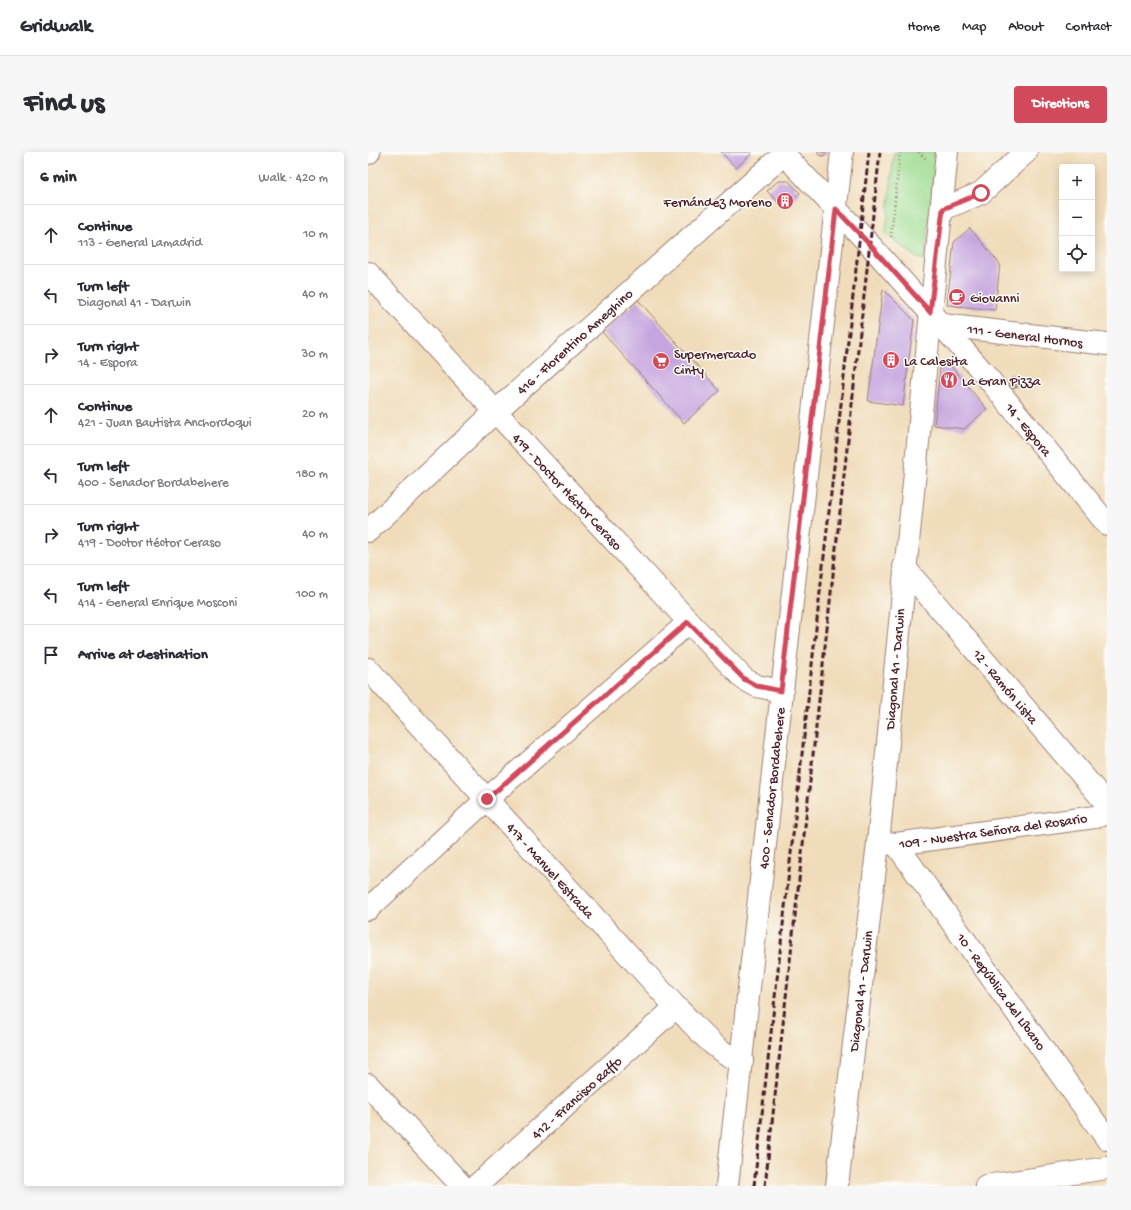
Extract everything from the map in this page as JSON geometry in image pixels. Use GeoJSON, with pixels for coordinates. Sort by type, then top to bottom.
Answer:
{"type":"FeatureCollection","features":[{"type":"Feature","properties":{"kind":"street","name":"400 - Senador Bordabehere"},"geometry":{"type":"LineString","coordinates":[[727,1186],[842,152]]}},
{"type":"Feature","properties":{"kind":"street","name":"Diagonal 41 - Darwin"},"geometry":{"type":"LineString","coordinates":[[837,1186],[887,843],[904,567],[936,319],[947,152]]}},
{"type":"Feature","properties":{"kind":"street"},"geometry":{"type":"LineString","coordinates":[[943,209],[981,193],[1026,152]]}},
{"type":"Feature","properties":{"kind":"street","name":"14 - Espora"},"geometry":{"type":"LineString","coordinates":[[783,153],[888,264],[983,372],[1107,524]]}},
{"type":"Feature","properties":{"kind":"street","name":"416 - Florentino Ameghino"},"geometry":{"type":"LineString","coordinates":[[368,531],[495,412],[783,153]]}},
{"type":"Feature","properties":{"kind":"street","name":"419 - Doctor Héctor Ceraso"},"geometry":{"type":"LineString","coordinates":[[368,273],[688,622],[744,679],[757,686],[781,691]]}},
{"type":"Feature","properties":{"kind":"street","name":"111 - General Hornos"},"geometry":{"type":"LineString","coordinates":[[936,319],[1107,344]]}},
{"type":"Feature","properties":{"kind":"street","name":"12 - Ramón Lista"},"geometry":{"type":"LineString","coordinates":[[904,567],[1107,804]]}},
{"type":"Feature","properties":{"kind":"street"},"geometry":{"type":"LineString","coordinates":[[368,909],[487,799],[688,622]]}},
{"type":"Feature","properties":{"kind":"street","name":"417 - Manuel Estrada"},"geometry":{"type":"LineString","coordinates":[[368,669],[676,1007],[722,1053],[742,1061]]}},
{"type":"Feature","properties":{"kind":"street","name":"109 - Nuestra Señora del Rosario"},"geometry":{"type":"LineString","coordinates":[[887,843],[1095,817],[1107,813]]}},
{"type":"Feature","properties":{"kind":"street","name":"10 - República del Líbano"},"geometry":{"type":"LineString","coordinates":[[887,843],[1107,1139]]}},
{"type":"Feature","properties":{"kind":"street","name":"412 - Francisco Raffo"},"geometry":{"type":"LineString","coordinates":[[476,1186],[676,1007]]}},
{"type":"Feature","properties":{"kind":"street"},"geometry":{"type":"LineString","coordinates":[[368,1085],[462,1186]]}},
{"type":"Feature","properties":{"kind":"street"},"geometry":{"type":"LineString","coordinates":[[986,1186],[1107,1168]]}},
{"type":"Feature","properties":{"kind":"path"},"geometry":{"type":"LineString","coordinates":[[888,264],[900,152]]}},
{"type":"Feature","properties":{"kind":"green space"},"geometry":{"type":"Polygon","coordinates":[[[894,152],[936,152],[925,260],[917,258],[886,234],[894,152]]]}},
{"type":"Feature","properties":{"kind":"building"},"geometry":{"type":"Polygon","coordinates":[[[721,152],[752,152],[752,153],[736,168],[721,152]]]}},
{"type":"Feature","properties":{"kind":"building"},"geometry":{"type":"Polygon","coordinates":[[[817,152],[829,152],[823,156],[819,155],[817,152]]]}},
{"type":"Feature","properties":{"kind":"building","name":"Fernández Moreno"},"geometry":{"type":"Polygon","coordinates":[[[778,181],[789,181],[800,193],[784,208],[767,191],[778,181]]]}},
{"type":"Feature","properties":{"kind":"building"},"geometry":{"type":"Polygon","coordinates":[[[970,228],[1000,264],[995,310],[947,305],[954,242],[970,228]]]}},
{"type":"Feature","properties":{"kind":"building","name":"La Calesita"},"geometry":{"type":"Polygon","coordinates":[[[883,289],[914,320],[903,406],[868,401],[883,289]]]}},
{"type":"Feature","properties":{"kind":"building","name":"Supermercado Cinty"},"geometry":{"type":"Polygon","coordinates":[[[638,300],[720,391],[684,423],[602,332],[638,300]]]}},
{"type":"Feature","properties":{"kind":"building"},"geometry":{"type":"Polygon","coordinates":[[[950,365],[987,409],[964,429],[934,425],[940,368],[950,365]]]}},
{"type":"Feature","properties":{"kind":"railway"},"geometry":{"type":"LineString","coordinates":[[754,1186],[869,152]]}},
{"type":"Feature","properties":{"kind":"railway"},"geometry":{"type":"LineString","coordinates":[[765,1186],[880,152]]}},
{"type":"Feature","properties":{"kind":"place","name":"Fernández Moreno"},"geometry":{"type":"Point","coordinates":[785,201]}},
{"type":"Feature","properties":{"kind":"place","name":"Giovanni"},"geometry":{"type":"Point","coordinates":[957,297]}},
{"type":"Feature","properties":{"kind":"place","name":"La Calesita"},"geometry":{"type":"Point","coordinates":[891,360]}},
{"type":"Feature","properties":{"kind":"place","name":"Supermercado Cinty"},"geometry":{"type":"Point","coordinates":[661,361]}},
{"type":"Feature","properties":{"kind":"place","name":"La Gran Pizza"},"geometry":{"type":"Point","coordinates":[949,380]}},
{"type":"Feature","properties":{"kind":"route"},"geometry":{"type":"LineString","coordinates":[[487,799],[688,622],[744,679],[757,686],[781,691],[836,209],[930,312],[943,209],[981,193]]}}]}
